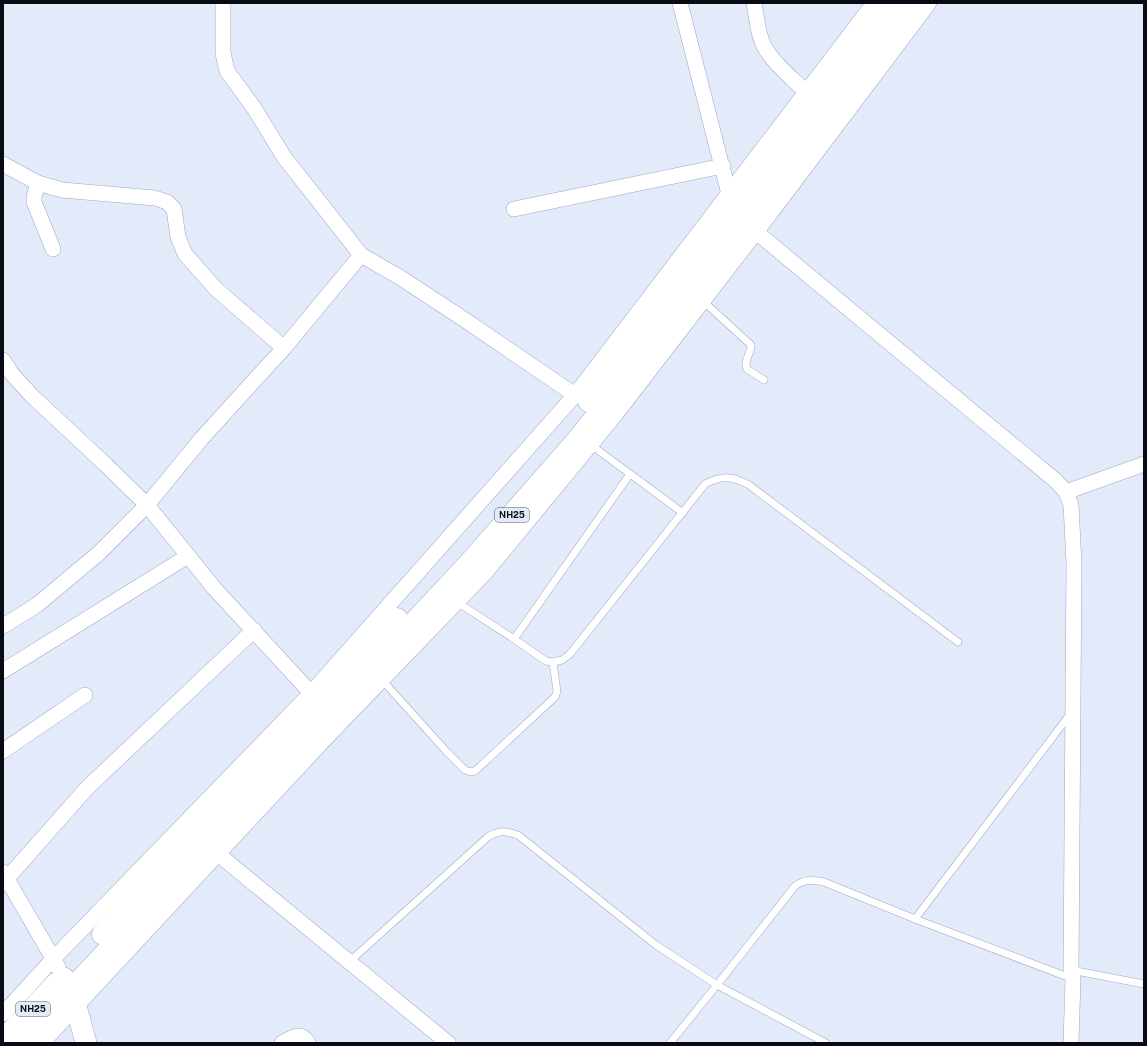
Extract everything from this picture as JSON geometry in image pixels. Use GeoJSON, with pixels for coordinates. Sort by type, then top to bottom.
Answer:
{"type":"FeatureCollection","features":[{"type":"Feature","properties":{"kind":"highway","name":"NH25"},"geometry":{"type":"LineString","coordinates":[[746,223],[893,3]]}},
{"type":"Feature","properties":{"kind":"highway","name":"NH25"},"geometry":{"type":"LineString","coordinates":[[3,1041],[66,983],[471,539],[746,223],[912,3]]}},
{"type":"Feature","properties":{"kind":"highway","name":"NH25"},"geometry":{"type":"LineString","coordinates":[[22,1043],[66,983]]}},
{"type":"Feature","properties":{"kind":"street"},"geometry":{"type":"LineString","coordinates":[[223,3],[223,53],[227,71],[254,108],[284,157],[362,255],[401,278],[576,395]]}},
{"type":"Feature","properties":{"kind":"street"},"geometry":{"type":"LineString","coordinates":[[680,3],[724,166],[729,192],[746,223],[1056,481],[1066,492],[1071,505],[1074,563],[1071,1043]]}},
{"type":"Feature","properties":{"kind":"street"},"geometry":{"type":"LineString","coordinates":[[42,1043],[66,983],[311,693],[576,395],[874,3]]}},
{"type":"Feature","properties":{"kind":"street"},"geometry":{"type":"LineString","coordinates":[[3,1014],[66,983],[218,854],[484,573],[591,445],[704,301],[746,223],[929,3]]}},
{"type":"Feature","properties":{"kind":"street"},"geometry":{"type":"LineString","coordinates":[[754,4],[759,32],[764,45],[772,57],[806,92]]}},
{"type":"Feature","properties":{"kind":"street"},"geometry":{"type":"LineString","coordinates":[[3,164],[38,183],[62,190],[155,198],[167,202],[174,209],[178,237],[185,254],[216,289],[284,348]]}},
{"type":"Feature","properties":{"kind":"street"},"geometry":{"type":"LineString","coordinates":[[514,209],[724,166]]}},
{"type":"Feature","properties":{"kind":"street"},"geometry":{"type":"LineString","coordinates":[[38,183],[34,202],[53,249]]}},
{"type":"Feature","properties":{"kind":"street"},"geometry":{"type":"LineString","coordinates":[[3,626],[37,605],[99,553],[147,505],[202,438],[284,348],[362,255]]}},
{"type":"Feature","properties":{"kind":"street"},"geometry":{"type":"LineString","coordinates":[[3,360],[12,374],[32,396],[147,505],[214,588],[311,693]]}},
{"type":"Feature","properties":{"kind":"street"},"geometry":{"type":"LineString","coordinates":[[1066,492],[1144,464]]}},
{"type":"Feature","properties":{"kind":"street"},"geometry":{"type":"LineString","coordinates":[[3,671],[188,556]]}},
{"type":"Feature","properties":{"kind":"street"},"geometry":{"type":"LineString","coordinates":[[86,1043],[66,983],[4,878],[87,788],[254,630]]}},
{"type":"Feature","properties":{"kind":"street"},"geometry":{"type":"LineString","coordinates":[[3,751],[85,695]]}},
{"type":"Feature","properties":{"kind":"street"},"geometry":{"type":"LineString","coordinates":[[218,854],[448,1043]]}},
{"type":"Feature","properties":{"kind":"street"},"geometry":{"type":"LineString","coordinates":[[282,1043],[300,1036],[304,1037],[308,1043]]}},
{"type":"Feature","properties":{"kind":"lane"},"geometry":{"type":"LineString","coordinates":[[704,301],[751,345],[745,363],[746,366],[764,380]]}},
{"type":"Feature","properties":{"kind":"lane"},"geometry":{"type":"LineString","coordinates":[[591,445],[683,513]]}},
{"type":"Feature","properties":{"kind":"lane"},"geometry":{"type":"LineString","coordinates":[[514,639],[630,474]]}},
{"type":"Feature","properties":{"kind":"lane"},"geometry":{"type":"LineString","coordinates":[[457,602],[546,661],[553,662],[562,660],[570,654],[705,484],[714,480],[728,477],[736,479],[755,490],[958,642]]}},
{"type":"Feature","properties":{"kind":"lane"},"geometry":{"type":"LineString","coordinates":[[382,680],[446,752],[465,770],[475,772],[555,697],[557,691],[553,662]]}},
{"type":"Feature","properties":{"kind":"lane"},"geometry":{"type":"LineString","coordinates":[[915,919],[1073,709]]}},
{"type":"Feature","properties":{"kind":"lane"},"geometry":{"type":"LineString","coordinates":[[349,962],[489,836],[498,832],[506,832],[518,835],[656,945],[717,985],[826,1043]]}},
{"type":"Feature","properties":{"kind":"lane"},"geometry":{"type":"LineString","coordinates":[[670,1043],[795,886],[801,881],[811,879],[824,882],[915,919],[1072,974],[1144,984]]}}]}
